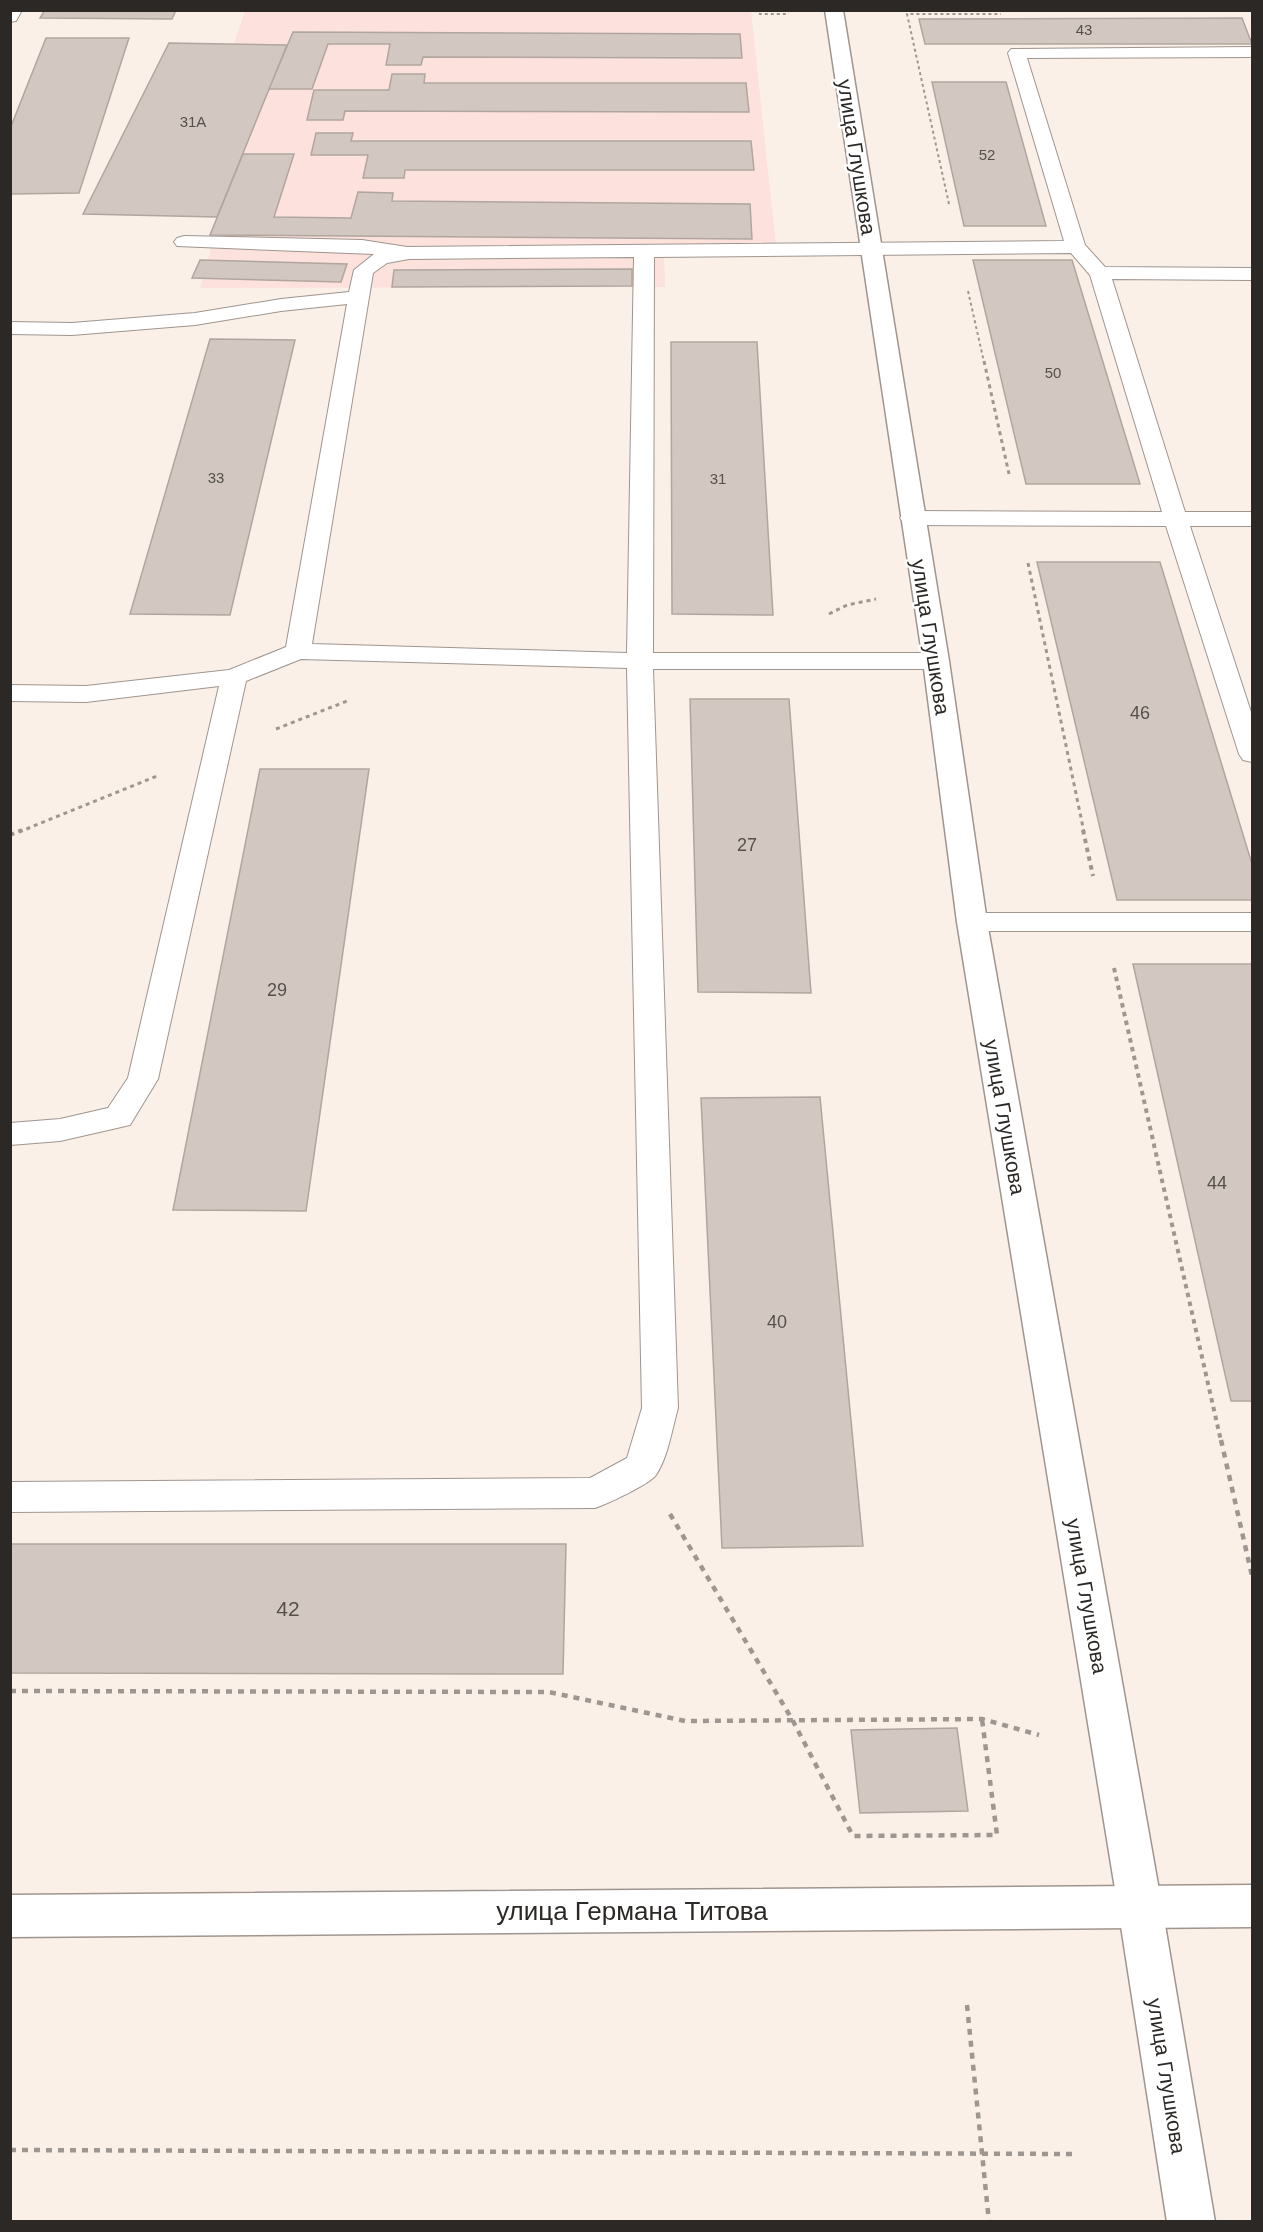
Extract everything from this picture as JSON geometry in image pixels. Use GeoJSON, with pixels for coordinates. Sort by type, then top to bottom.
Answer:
{"type":"FeatureCollection","features":[{"type":"Feature","properties":{"kind":"street","name":"улица Глушкова"},"geometry":{"type":"LineString","coordinates":[[834,10],[936,661],[972,922],[1140,1907],[1191,2222]]}},
{"type":"Feature","properties":{"kind":"street","name":"улица Германа Титова"},"geometry":{"type":"LineString","coordinates":[[10,1916],[1252,1906]]}},
{"type":"Feature","properties":{"kind":"lane"},"geometry":{"type":"LineString","coordinates":[[10,17],[14,10]]}},
{"type":"Feature","properties":{"kind":"lane"},"geometry":{"type":"LineString","coordinates":[[1252,52],[1017,53],[1076,247],[1100,273],[1252,754]]}},
{"type":"Feature","properties":{"kind":"lane"},"geometry":{"type":"LineString","coordinates":[[184,243],[362,246],[409,253],[596,252],[871,246],[1076,247]]}},
{"type":"Feature","properties":{"kind":"lane"},"geometry":{"type":"LineString","coordinates":[[10,1497],[596,1493],[642,1467],[660,1408],[640,661],[644,250]]}},
{"type":"Feature","properties":{"kind":"lane"},"geometry":{"type":"LineString","coordinates":[[298,651],[364,270],[381,258],[409,253]]}},
{"type":"Feature","properties":{"kind":"lane"},"geometry":{"type":"LineString","coordinates":[[1100,273],[1252,274]]}},
{"type":"Feature","properties":{"kind":"lane"},"geometry":{"type":"LineString","coordinates":[[11,328],[72,329],[195,319],[281,305],[358,297]]}},
{"type":"Feature","properties":{"kind":"lane"},"geometry":{"type":"LineString","coordinates":[[912,518],[1252,519]]}},
{"type":"Feature","properties":{"kind":"lane"},"geometry":{"type":"LineString","coordinates":[[10,693],[86,694],[234,677],[298,651],[640,661],[936,661]]}},
{"type":"Feature","properties":{"kind":"lane"},"geometry":{"type":"LineString","coordinates":[[10,1134],[60,1130],[119,1117],[143,1079],[234,677]]}},
{"type":"Feature","properties":{"kind":"lane"},"geometry":{"type":"LineString","coordinates":[[972,922],[1252,922]]}},
{"type":"Feature","properties":{"kind":"path"},"geometry":{"type":"LineString","coordinates":[[754,10],[760,14],[798,14]]}},
{"type":"Feature","properties":{"kind":"path"},"geometry":{"type":"LineString","coordinates":[[907,14],[1019,518],[1103,922],[1252,1576]]}},
{"type":"Feature","properties":{"kind":"path"},"geometry":{"type":"LineString","coordinates":[[642,1467],[793,1721],[853,1836],[997,1835],[982,1719]]}},
{"type":"Feature","properties":{"kind":"path"},"geometry":{"type":"LineString","coordinates":[[10,1691],[549,1692],[685,1721],[982,1719],[1039,1735]]}},
{"type":"Feature","properties":{"kind":"path"},"geometry":{"type":"LineString","coordinates":[[966,2005],[989,2222]]}},
{"type":"Feature","properties":{"kind":"path"},"geometry":{"type":"LineString","coordinates":[[10,2150],[1072,2154]]}},
{"type":"Feature","properties":{"kind":"shaded area"},"geometry":{"type":"Polygon","coordinates":[[[245,11],[751,11],[777,255],[664,256],[665,287],[200,288],[267,45],[234,44],[245,11]]]}},
{"type":"Feature","properties":{"kind":"building"},"geometry":{"type":"Polygon","coordinates":[[[45,10],[176,10],[172,19],[40,18],[45,10]]]}},
{"type":"Feature","properties":{"kind":"building"},"geometry":{"type":"Polygon","coordinates":[[[1242,18],[1252,44],[925,44],[919,19],[1242,18]]]}},
{"type":"Feature","properties":{"kind":"building"},"geometry":{"type":"Polygon","coordinates":[[[293,32],[740,34],[742,58],[423,57],[421,65],[386,65],[390,44],[328,44],[312,89],[269,89],[293,32]]]}},
{"type":"Feature","properties":{"kind":"building"},"geometry":{"type":"Polygon","coordinates":[[[46,38],[129,38],[79,193],[10,194],[10,129],[46,38]]]}},
{"type":"Feature","properties":{"kind":"building"},"geometry":{"type":"Polygon","coordinates":[[[169,43],[287,45],[217,217],[83,214],[169,43]]]}},
{"type":"Feature","properties":{"kind":"building"},"geometry":{"type":"Polygon","coordinates":[[[392,74],[425,74],[424,83],[746,83],[749,112],[345,111],[343,120],[307,120],[314,90],[389,90],[392,74]]]}},
{"type":"Feature","properties":{"kind":"building"},"geometry":{"type":"Polygon","coordinates":[[[932,82],[1006,82],[1046,226],[964,226],[932,82]]]}},
{"type":"Feature","properties":{"kind":"building"},"geometry":{"type":"Polygon","coordinates":[[[316,133],[353,133],[351,141],[751,141],[754,170],[405,170],[404,178],[363,178],[368,155],[311,155],[316,133]]]}},
{"type":"Feature","properties":{"kind":"building"},"geometry":{"type":"Polygon","coordinates":[[[243,154],[294,154],[274,217],[351,218],[358,192],[393,193],[392,201],[750,204],[752,239],[210,235],[243,154]]]}},
{"type":"Feature","properties":{"kind":"building"},"geometry":{"type":"Polygon","coordinates":[[[200,260],[347,264],[341,282],[192,278],[200,260]]]}},
{"type":"Feature","properties":{"kind":"building"},"geometry":{"type":"Polygon","coordinates":[[[973,260],[1072,260],[1140,484],[1026,484],[973,260]]]}},
{"type":"Feature","properties":{"kind":"building"},"geometry":{"type":"Polygon","coordinates":[[[632,269],[632,286],[392,287],[394,270],[632,269]]]}},
{"type":"Feature","properties":{"kind":"building"},"geometry":{"type":"Polygon","coordinates":[[[210,339],[295,340],[230,615],[130,614],[210,339]]]}},
{"type":"Feature","properties":{"kind":"building"},"geometry":{"type":"Polygon","coordinates":[[[671,342],[757,342],[773,615],[672,614],[671,342]]]}},
{"type":"Feature","properties":{"kind":"building"},"geometry":{"type":"Polygon","coordinates":[[[1037,562],[1160,562],[1252,864],[1252,900],[1117,900],[1037,562]]]}},
{"type":"Feature","properties":{"kind":"building"},"geometry":{"type":"Polygon","coordinates":[[[690,699],[789,699],[811,993],[698,992],[690,699]]]}},
{"type":"Feature","properties":{"kind":"building"},"geometry":{"type":"Polygon","coordinates":[[[260,769],[369,769],[306,1211],[173,1210],[260,769]]]}},
{"type":"Feature","properties":{"kind":"building"},"geometry":{"type":"Polygon","coordinates":[[[1133,964],[1252,964],[1252,1401],[1231,1401],[1133,964]]]}},
{"type":"Feature","properties":{"kind":"building"},"geometry":{"type":"Polygon","coordinates":[[[820,1097],[863,1546],[722,1548],[701,1098],[820,1097]]]}},
{"type":"Feature","properties":{"kind":"building"},"geometry":{"type":"Polygon","coordinates":[[[10,1544],[566,1544],[563,1674],[10,1673],[10,1544]]]}},
{"type":"Feature","properties":{"kind":"building"},"geometry":{"type":"Polygon","coordinates":[[[957,1728],[968,1811],[860,1813],[851,1730],[957,1728]]]}}]}
